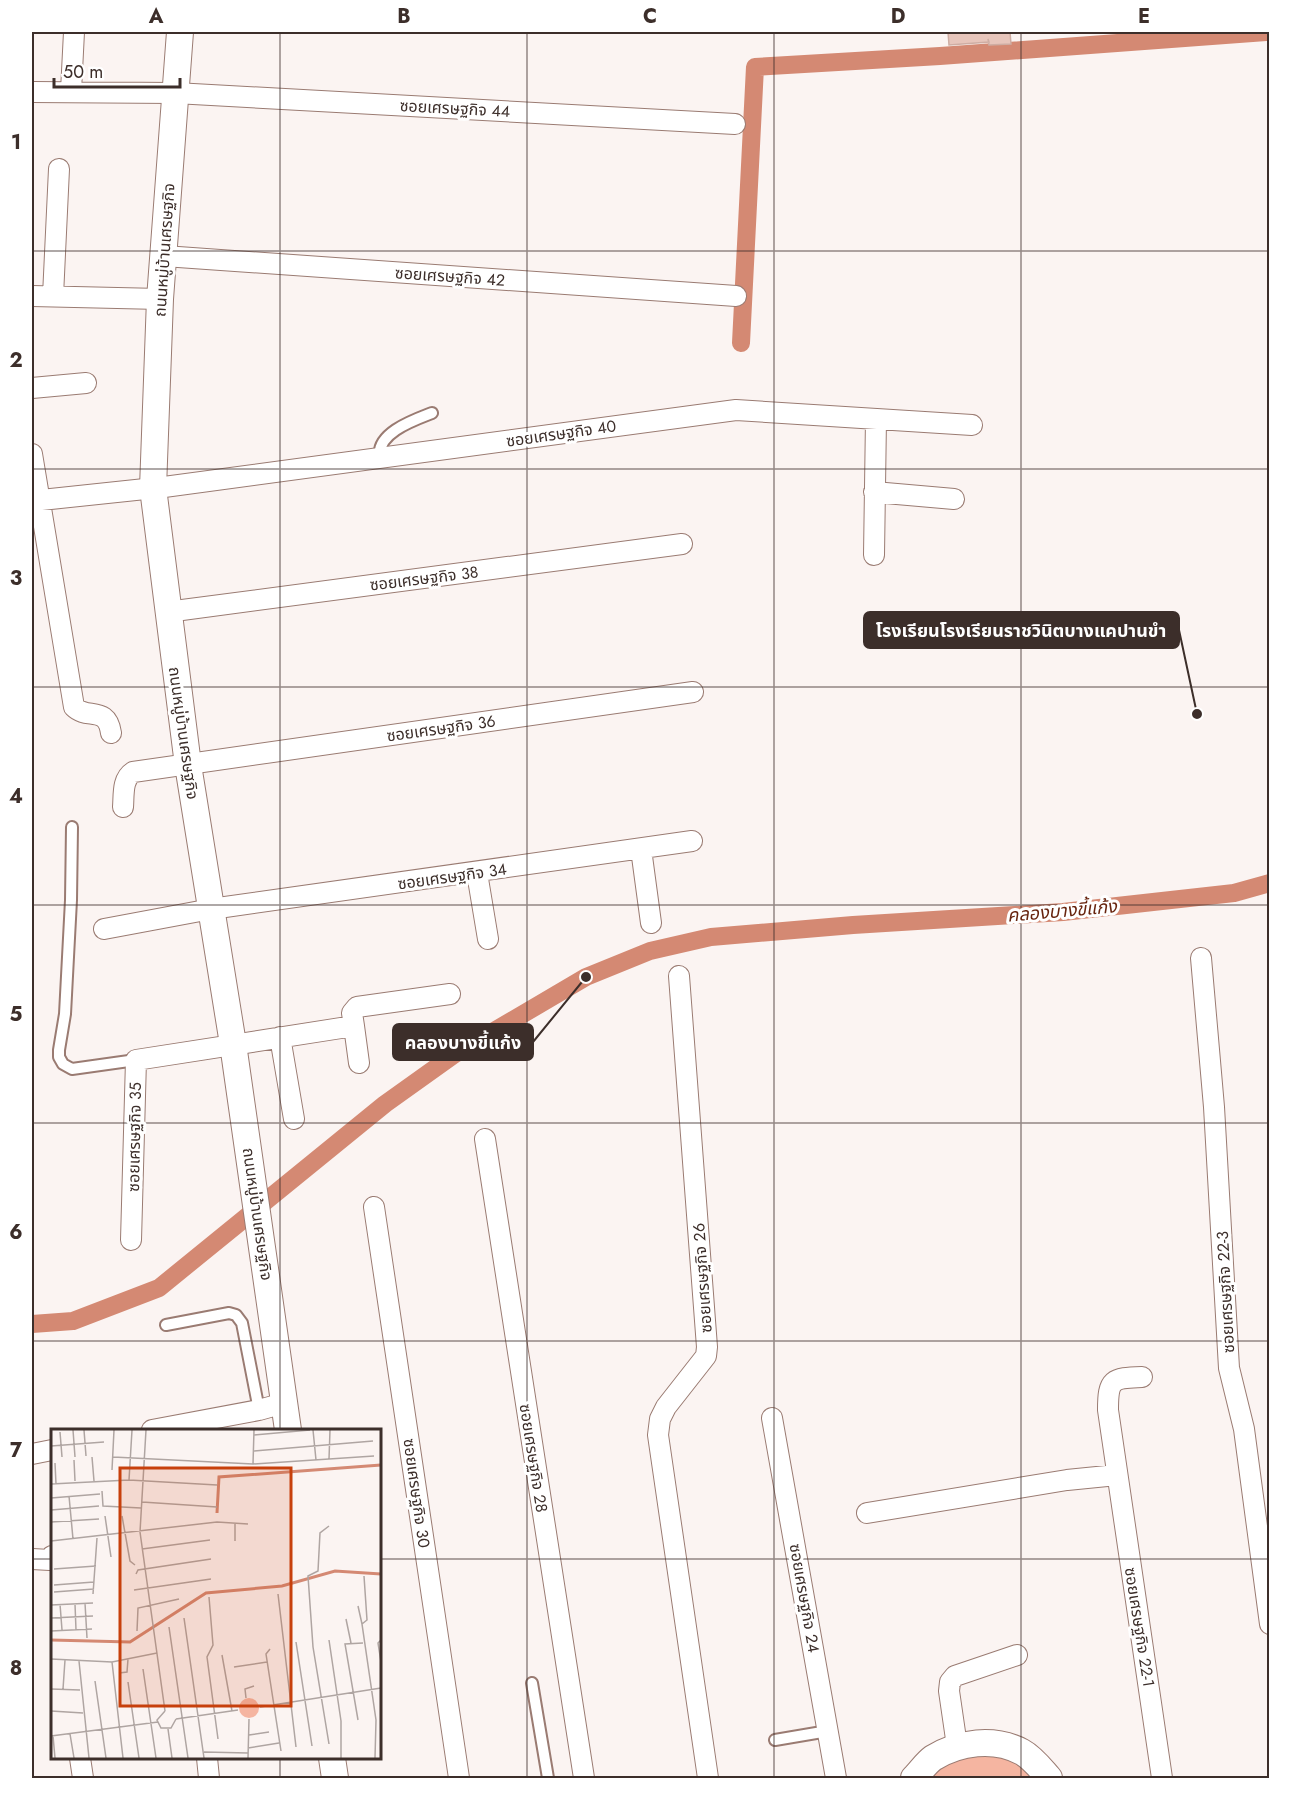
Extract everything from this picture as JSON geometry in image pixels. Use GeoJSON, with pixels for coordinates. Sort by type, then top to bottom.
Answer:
{"type":"FeatureCollection","features":[{"type":"Feature","properties":{"kind":"street"},"geometry":{"type":"LineString","coordinates":[[71,91],[74,32]]}},
{"type":"Feature","properties":{"kind":"street","name":"ถนนหมู่บ้านเศรษฐกิจ"},"geometry":{"type":"LineString","coordinates":[[180,32],[160,299],[153,488],[188,765],[233,1044],[288,1429]]}},
{"type":"Feature","properties":{"kind":"street","name":"ซอยเศรษฐกิจ 44"},"geometry":{"type":"LineString","coordinates":[[32,92],[175,93],[735,124]]}},
{"type":"Feature","properties":{"kind":"street"},"geometry":{"type":"LineString","coordinates":[[53,296],[59,169]]}},
{"type":"Feature","properties":{"kind":"street","name":"ซอยเศรษฐกิจ 42"},"geometry":{"type":"LineString","coordinates":[[164,256],[736,296]]}},
{"type":"Feature","properties":{"kind":"street"},"geometry":{"type":"LineString","coordinates":[[32,296],[160,299]]}},
{"type":"Feature","properties":{"kind":"street"},"geometry":{"type":"LineString","coordinates":[[32,388],[86,383]]}},
{"type":"Feature","properties":{"kind":"street","name":"ซอยเศรษฐกิจ 40"},"geometry":{"type":"LineString","coordinates":[[36,501],[153,488],[736,410],[972,425]]}},
{"type":"Feature","properties":{"kind":"street"},"geometry":{"type":"LineString","coordinates":[[874,555],[876,419]]}},
{"type":"Feature","properties":{"kind":"street"},"geometry":{"type":"LineString","coordinates":[[32,454],[36,501],[74,707],[80,712],[99,714],[106,719],[111,733]]}},
{"type":"Feature","properties":{"kind":"street"},"geometry":{"type":"LineString","coordinates":[[874,492],[954,498]]}},
{"type":"Feature","properties":{"kind":"street","name":"ซอยเศรษฐกิจ 38"},"geometry":{"type":"LineString","coordinates":[[167,612],[682,544]]}},
{"type":"Feature","properties":{"kind":"street","name":"ซอยเศรษฐกิจ 36"},"geometry":{"type":"LineString","coordinates":[[123,807],[126,780],[133,772],[693,692]]}},
{"type":"Feature","properties":{"kind":"street","name":"ซอยเศรษฐกิจ 34"},"geometry":{"type":"LineString","coordinates":[[104,929],[211,909],[692,841]]}},
{"type":"Feature","properties":{"kind":"street"},"geometry":{"type":"LineString","coordinates":[[641,849],[651,923]]}},
{"type":"Feature","properties":{"kind":"street"},"geometry":{"type":"LineString","coordinates":[[477,873],[488,939]]}},
{"type":"Feature","properties":{"kind":"street","name":"ซอยเศรษฐกิจ 22-3"},"geometry":{"type":"LineString","coordinates":[[1201,958],[1214,1107],[1229,1368],[1244,1429],[1269,1624]]}},
{"type":"Feature","properties":{"kind":"street","name":"ซอยเศรษฐกิจ 26"},"geometry":{"type":"LineString","coordinates":[[679,976],[707,1347],[706,1356],[666,1407],[660,1419],[658,1435],[708,1779]]}},
{"type":"Feature","properties":{"kind":"street"},"geometry":{"type":"LineString","coordinates":[[359,1063],[352,1013],[357,1007],[450,994]]}},
{"type":"Feature","properties":{"kind":"street","name":"ซอยเศรษฐกิจ 35"},"geometry":{"type":"LineString","coordinates":[[131,1240],[136,1060],[354,1026]]}},
{"type":"Feature","properties":{"kind":"street"},"geometry":{"type":"LineString","coordinates":[[280,1037],[294,1119]]}},
{"type":"Feature","properties":{"kind":"street","name":"ซอยเศรษฐกิจ 28"},"geometry":{"type":"LineString","coordinates":[[485,1138],[584,1779]]}},
{"type":"Feature","properties":{"kind":"street","name":"ซอยเศรษฐกิจ 30"},"geometry":{"type":"LineString","coordinates":[[374,1207],[459,1779]]}},
{"type":"Feature","properties":{"kind":"street","name":"ซอยเศรษฐกิจ 22-1"},"geometry":{"type":"LineString","coordinates":[[1142,1377],[1119,1378],[1108,1390],[1108,1410],[1162,1779]]}},
{"type":"Feature","properties":{"kind":"street"},"geometry":{"type":"LineString","coordinates":[[162,1429],[284,1403]]}},
{"type":"Feature","properties":{"kind":"street","name":"ซอยเศรษฐกิจ 24"},"geometry":{"type":"LineString","coordinates":[[772,1418],[836,1779]]}},
{"type":"Feature","properties":{"kind":"street"},"geometry":{"type":"LineString","coordinates":[[32,1454],[51,1450]]}},
{"type":"Feature","properties":{"kind":"street"},"geometry":{"type":"LineString","coordinates":[[867,1513],[1055,1482],[1117,1475]]}},
{"type":"Feature","properties":{"kind":"street"},"geometry":{"type":"LineString","coordinates":[[32,1558],[50,1560],[51,1558]]}},
{"type":"Feature","properties":{"kind":"street"},"geometry":{"type":"LineString","coordinates":[[957,1746],[949,1691],[950,1682],[955,1676],[1017,1655]]}},
{"type":"Feature","properties":{"kind":"street"},"geometry":{"type":"LineString","coordinates":[[914,1779],[931,1759],[957,1746],[985,1742],[1024,1753],[1049,1779]]}},
{"type":"Feature","properties":{"kind":"street"},"geometry":{"type":"LineString","coordinates":[[80,1759],[83,1779]]}},
{"type":"Feature","properties":{"kind":"street"},"geometry":{"type":"LineString","coordinates":[[207,1759],[209,1779]]}},
{"type":"Feature","properties":{"kind":"street"},"geometry":{"type":"LineString","coordinates":[[332,1759],[335,1779]]}},
{"type":"Feature","properties":{"kind":"lane"},"geometry":{"type":"LineString","coordinates":[[380,457],[382,442],[395,430],[432,413]]}},
{"type":"Feature","properties":{"kind":"lane"},"geometry":{"type":"LineString","coordinates":[[72,827],[65,1014],[59,1057],[63,1064],[72,1069],[136,1060]]}},
{"type":"Feature","properties":{"kind":"lane"},"geometry":{"type":"LineString","coordinates":[[166,1325],[229,1313],[236,1315],[242,1323],[259,1410]]}},
{"type":"Feature","properties":{"kind":"lane"},"geometry":{"type":"LineString","coordinates":[[532,1683],[548,1779]]}},
{"type":"Feature","properties":{"kind":"lane"},"geometry":{"type":"LineString","coordinates":[[775,1740],[828,1731]]}},
{"type":"Feature","properties":{"kind":"shaded area"},"geometry":{"type":"Polygon","coordinates":[[[995,1750],[1042,1778],[924,1778],[949,1757],[995,1750]]]}},
{"type":"Feature","properties":{"kind":"building"},"geometry":{"type":"Polygon","coordinates":[[[948,32],[1010,32],[1011,44],[989,45],[989,42],[949,45],[948,32]]]}},
{"type":"Feature","properties":{"kind":"waterway"},"geometry":{"type":"LineString","coordinates":[[741,343],[755,67],[1266,32]]}},
{"type":"Feature","properties":{"kind":"waterway","name":"คลองบางขี้แก้ง"},"geometry":{"type":"LineString","coordinates":[[32,1324],[73,1321],[159,1288],[385,1104],[455,1054],[586,977],[650,951],[711,937],[853,925],[1063,912],[1234,893],[1270,883]]}},
{"type":"Feature","properties":{"kind":"place","name":"โรงเรียนโรงเรียนราชวินิตบางแคปานขำ"},"geometry":{"type":"Point","coordinates":[1197,714]}},
{"type":"Feature","properties":{"kind":"place","name":"คลองบางขี้แก้ง"},"geometry":{"type":"Point","coordinates":[586,977]}}]}
